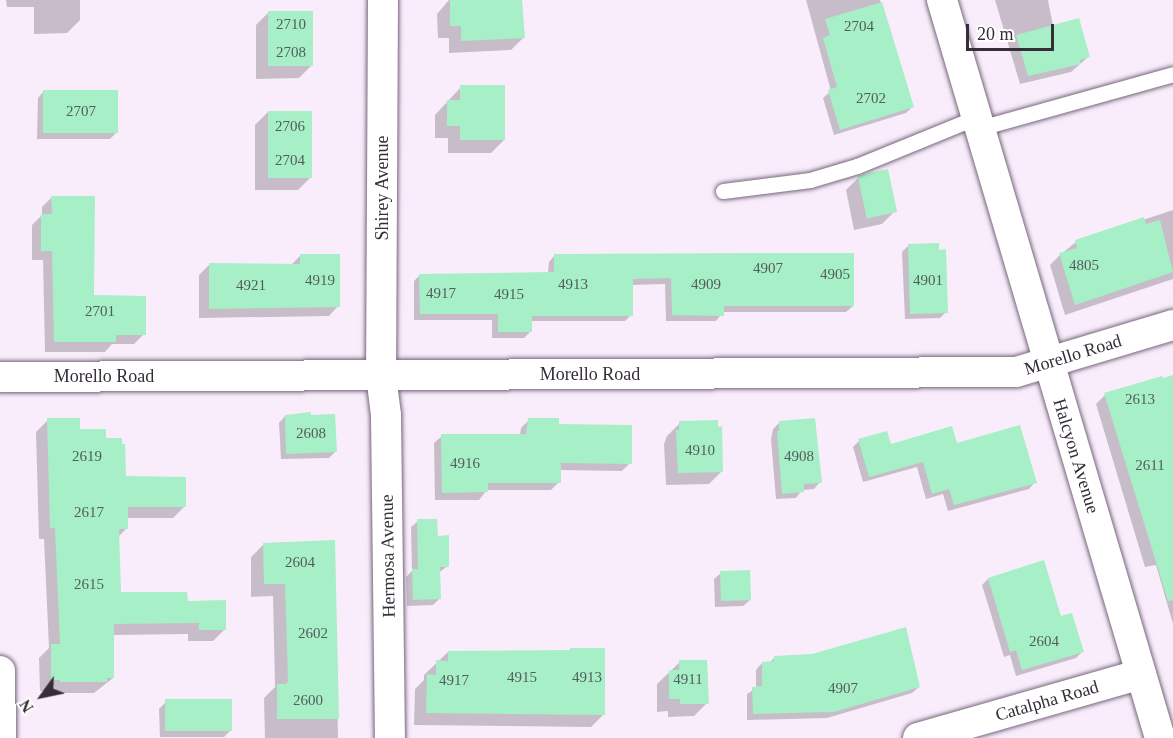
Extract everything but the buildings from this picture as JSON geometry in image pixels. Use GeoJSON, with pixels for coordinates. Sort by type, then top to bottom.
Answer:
{"type":"FeatureCollection","features":[{"type":"Feature","properties":{"kind":"street","name":"Shirey Avenue"},"geometry":{"type":"LineString","coordinates":[[381,375],[383,0]]}},
{"type":"Feature","properties":{"kind":"street","name":"Halcyon Avenue"},"geometry":{"type":"LineString","coordinates":[[942,0],[1160,738]]}},
{"type":"Feature","properties":{"kind":"street","name":"Morello Road"},"geometry":{"type":"LineString","coordinates":[[0,377],[1017,372],[1173,325]]}},
{"type":"Feature","properties":{"kind":"street","name":"Hermosa Avenue"},"geometry":{"type":"LineString","coordinates":[[381,375],[386,415],[390,738]]}},
{"type":"Feature","properties":{"kind":"street"},"geometry":{"type":"LineString","coordinates":[[0,671],[1,738]]}},
{"type":"Feature","properties":{"kind":"street","name":"Catalpha Road"},"geometry":{"type":"LineString","coordinates":[[918,738],[1141,674]]}},
{"type":"Feature","properties":{"kind":"lane"},"geometry":{"type":"LineString","coordinates":[[723,191],[810,180],[857,166],[978,123],[1173,74]]}}]}
